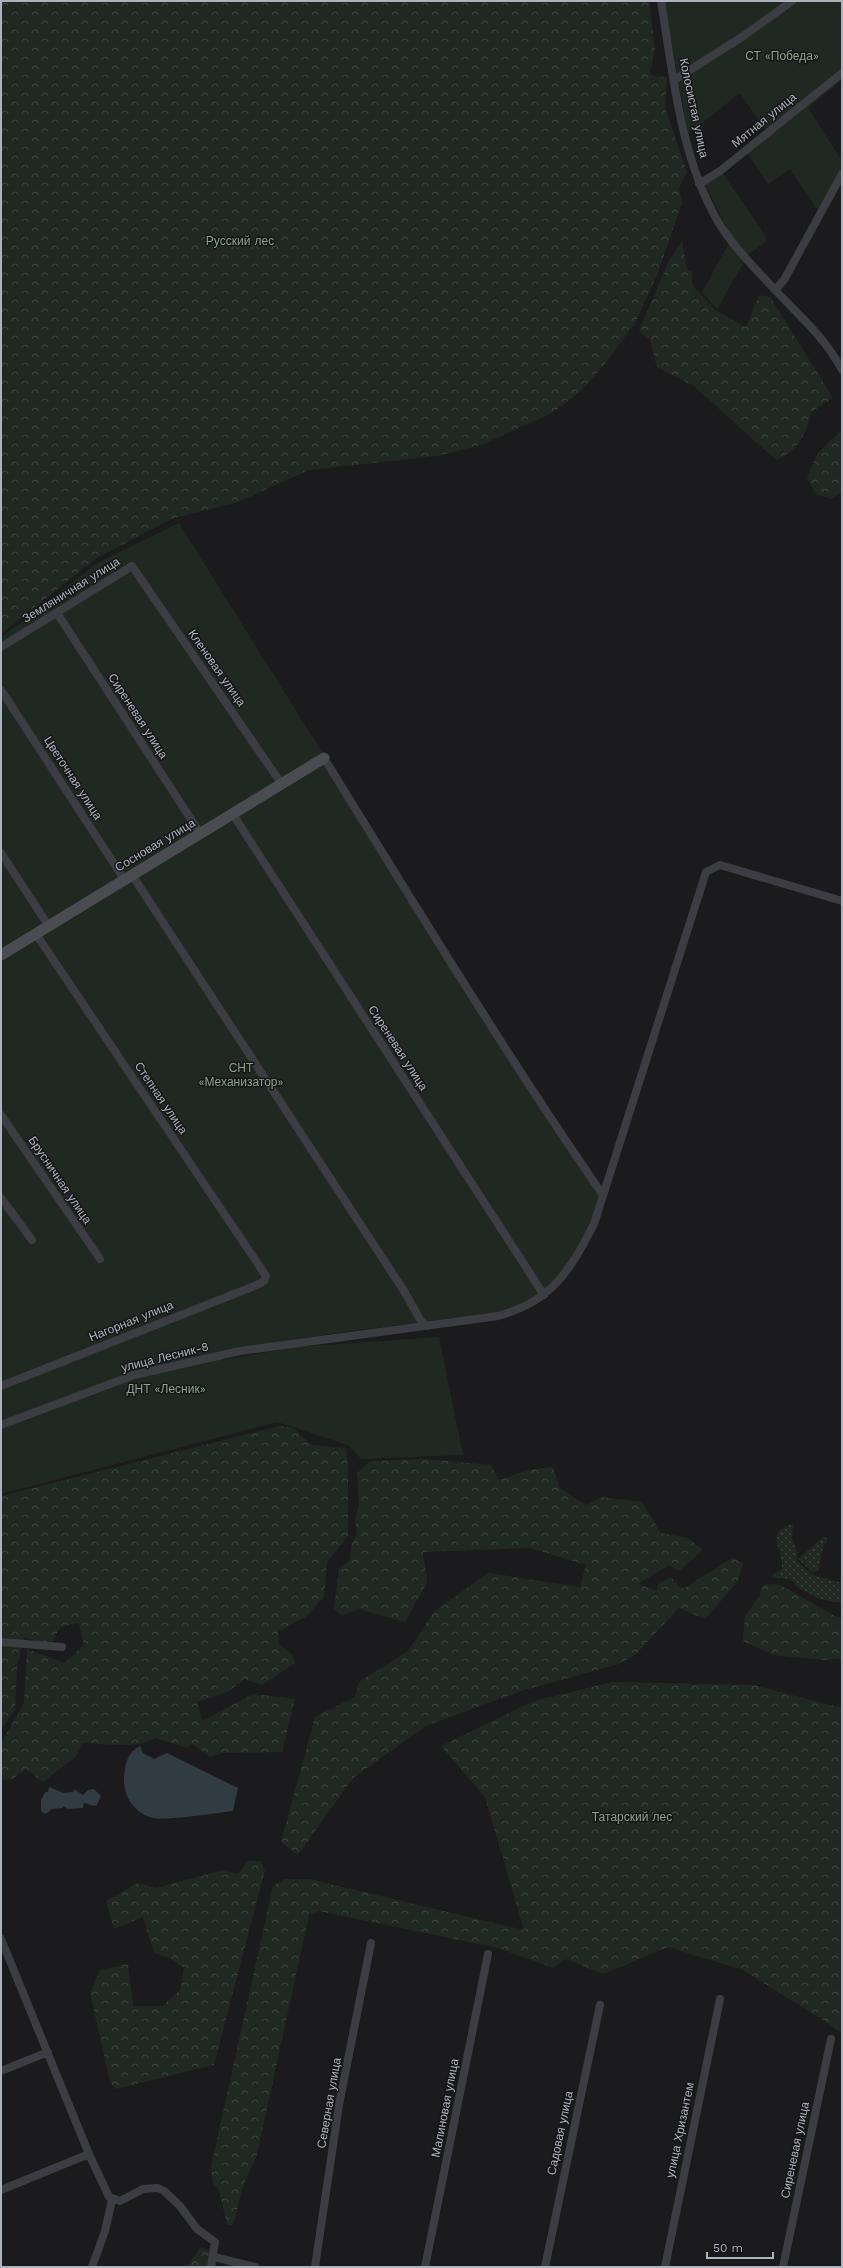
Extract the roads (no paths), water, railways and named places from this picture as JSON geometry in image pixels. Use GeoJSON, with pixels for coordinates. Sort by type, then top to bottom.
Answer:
{"type":"FeatureCollection","features":[{"type":"Feature","properties":{"kind":"street","name":"Колосистая улица"},"geometry":{"type":"LineString","coordinates":[[661,1],[674,80],[686,139],[699,184],[718,221],[738,248],[775,290],[816,332],[834,355],[842,370]]}},
{"type":"Feature","properties":{"kind":"street"},"geometry":{"type":"LineString","coordinates":[[674,80],[742,36],[792,1]]}},
{"type":"Feature","properties":{"kind":"street","name":"Мятная улица"},"geometry":{"type":"LineString","coordinates":[[699,184],[720,171],[842,73]]}},
{"type":"Feature","properties":{"kind":"street"},"geometry":{"type":"LineString","coordinates":[[775,290],[784,280],[842,174]]}},
{"type":"Feature","properties":{"kind":"street","name":"Земляничная улица"},"geometry":{"type":"LineString","coordinates":[[1,647],[132,566]]}},
{"type":"Feature","properties":{"kind":"street","name":"Кленовая улица"},"geometry":{"type":"LineString","coordinates":[[132,566],[281,783]]}},
{"type":"Feature","properties":{"kind":"street","name":"Сиреневая улица"},"geometry":{"type":"LineString","coordinates":[[57,613],[200,833]]}},
{"type":"Feature","properties":{"kind":"street","name":"Цветочная улица"},"geometry":{"type":"LineString","coordinates":[[1,690],[128,877],[404,1291],[421,1321],[427,1326]]}},
{"type":"Feature","properties":{"kind":"street"},"geometry":{"type":"LineString","coordinates":[[324,758],[564,1139],[603,1195]]}},
{"type":"Feature","properties":{"kind":"street","name":"Сосновая улица"},"geometry":{"type":"LineString","coordinates":[[1,954],[324,758]]}},
{"type":"Feature","properties":{"kind":"street","name":"Сиреневая улица"},"geometry":{"type":"LineString","coordinates":[[232,813],[544,1295]]}},
{"type":"Feature","properties":{"kind":"street"},"geometry":{"type":"LineString","coordinates":[[1,853],[48,925]]}},
{"type":"Feature","properties":{"kind":"street","name":"улица Лесник-8"},"geometry":{"type":"LineString","coordinates":[[1,1425],[134,1375],[240,1351],[498,1316],[518,1311],[544,1295],[564,1275],[581,1250],[594,1224],[706,872],[720,865],[842,902]]}},
{"type":"Feature","properties":{"kind":"street","name":"Степная улица"},"geometry":{"type":"LineString","coordinates":[[36,934],[266,1276]]}},
{"type":"Feature","properties":{"kind":"street","name":"Брусничная улица"},"geometry":{"type":"LineString","coordinates":[[1,1115],[100,1259]]}},
{"type":"Feature","properties":{"kind":"street"},"geometry":{"type":"LineString","coordinates":[[1,1198],[32,1240]]}},
{"type":"Feature","properties":{"kind":"street","name":"Нагорная улица"},"geometry":{"type":"LineString","coordinates":[[1,1386],[257,1285],[264,1281],[266,1276]]}},
{"type":"Feature","properties":{"kind":"street"},"geometry":{"type":"LineString","coordinates":[[1,1642],[62,1647]]}},
{"type":"Feature","properties":{"kind":"street","name":"Северная улица"},"geometry":{"type":"LineString","coordinates":[[315,2267],[339,2105],[371,1943]]}},
{"type":"Feature","properties":{"kind":"street"},"geometry":{"type":"LineString","coordinates":[[2,1945],[48,2052],[89,2154],[109,2197],[112,2200],[120,2201],[150,2188],[164,2190],[180,2206],[197,2229],[215,2242],[214,2257],[211,2267]]}},
{"type":"Feature","properties":{"kind":"street","name":"Малиновая улица"},"geometry":{"type":"LineString","coordinates":[[425,2267],[488,1954]]}},
{"type":"Feature","properties":{"kind":"street","name":"улица Хризантем"},"geometry":{"type":"LineString","coordinates":[[664,2267],[720,1999]]}},
{"type":"Feature","properties":{"kind":"street","name":"Садовая улица"},"geometry":{"type":"LineString","coordinates":[[545,2267],[600,2005]]}},
{"type":"Feature","properties":{"kind":"street","name":"Сиреневая улица"},"geometry":{"type":"LineString","coordinates":[[783,2267],[831,2039]]}},
{"type":"Feature","properties":{"kind":"street"},"geometry":{"type":"LineString","coordinates":[[1,2072],[48,2052]]}},
{"type":"Feature","properties":{"kind":"street"},"geometry":{"type":"LineString","coordinates":[[1,2190],[89,2154]]}},
{"type":"Feature","properties":{"kind":"street"},"geometry":{"type":"LineString","coordinates":[[92,2267],[105,2231],[112,2200]]}},
{"type":"Feature","properties":{"kind":"street"},"geometry":{"type":"LineString","coordinates":[[214,2257],[255,2267]]}},
{"type":"Feature","properties":{"kind":"park label","name":"СТ «Победа»"},"geometry":{"type":"Point","coordinates":[782,56]}},
{"type":"Feature","properties":{"kind":"park label","name":"Русский лес"},"geometry":{"type":"Point","coordinates":[240,241]}},
{"type":"Feature","properties":{"kind":"park label","name":"СНТ «Механизатор»"},"geometry":{"type":"Point","coordinates":[241,1075]}},
{"type":"Feature","properties":{"kind":"park label","name":"ДНТ «Лесник»"},"geometry":{"type":"Point","coordinates":[166,1389]}},
{"type":"Feature","properties":{"kind":"park label","name":"Татарский лес"},"geometry":{"type":"Point","coordinates":[632,1817]}}]}
